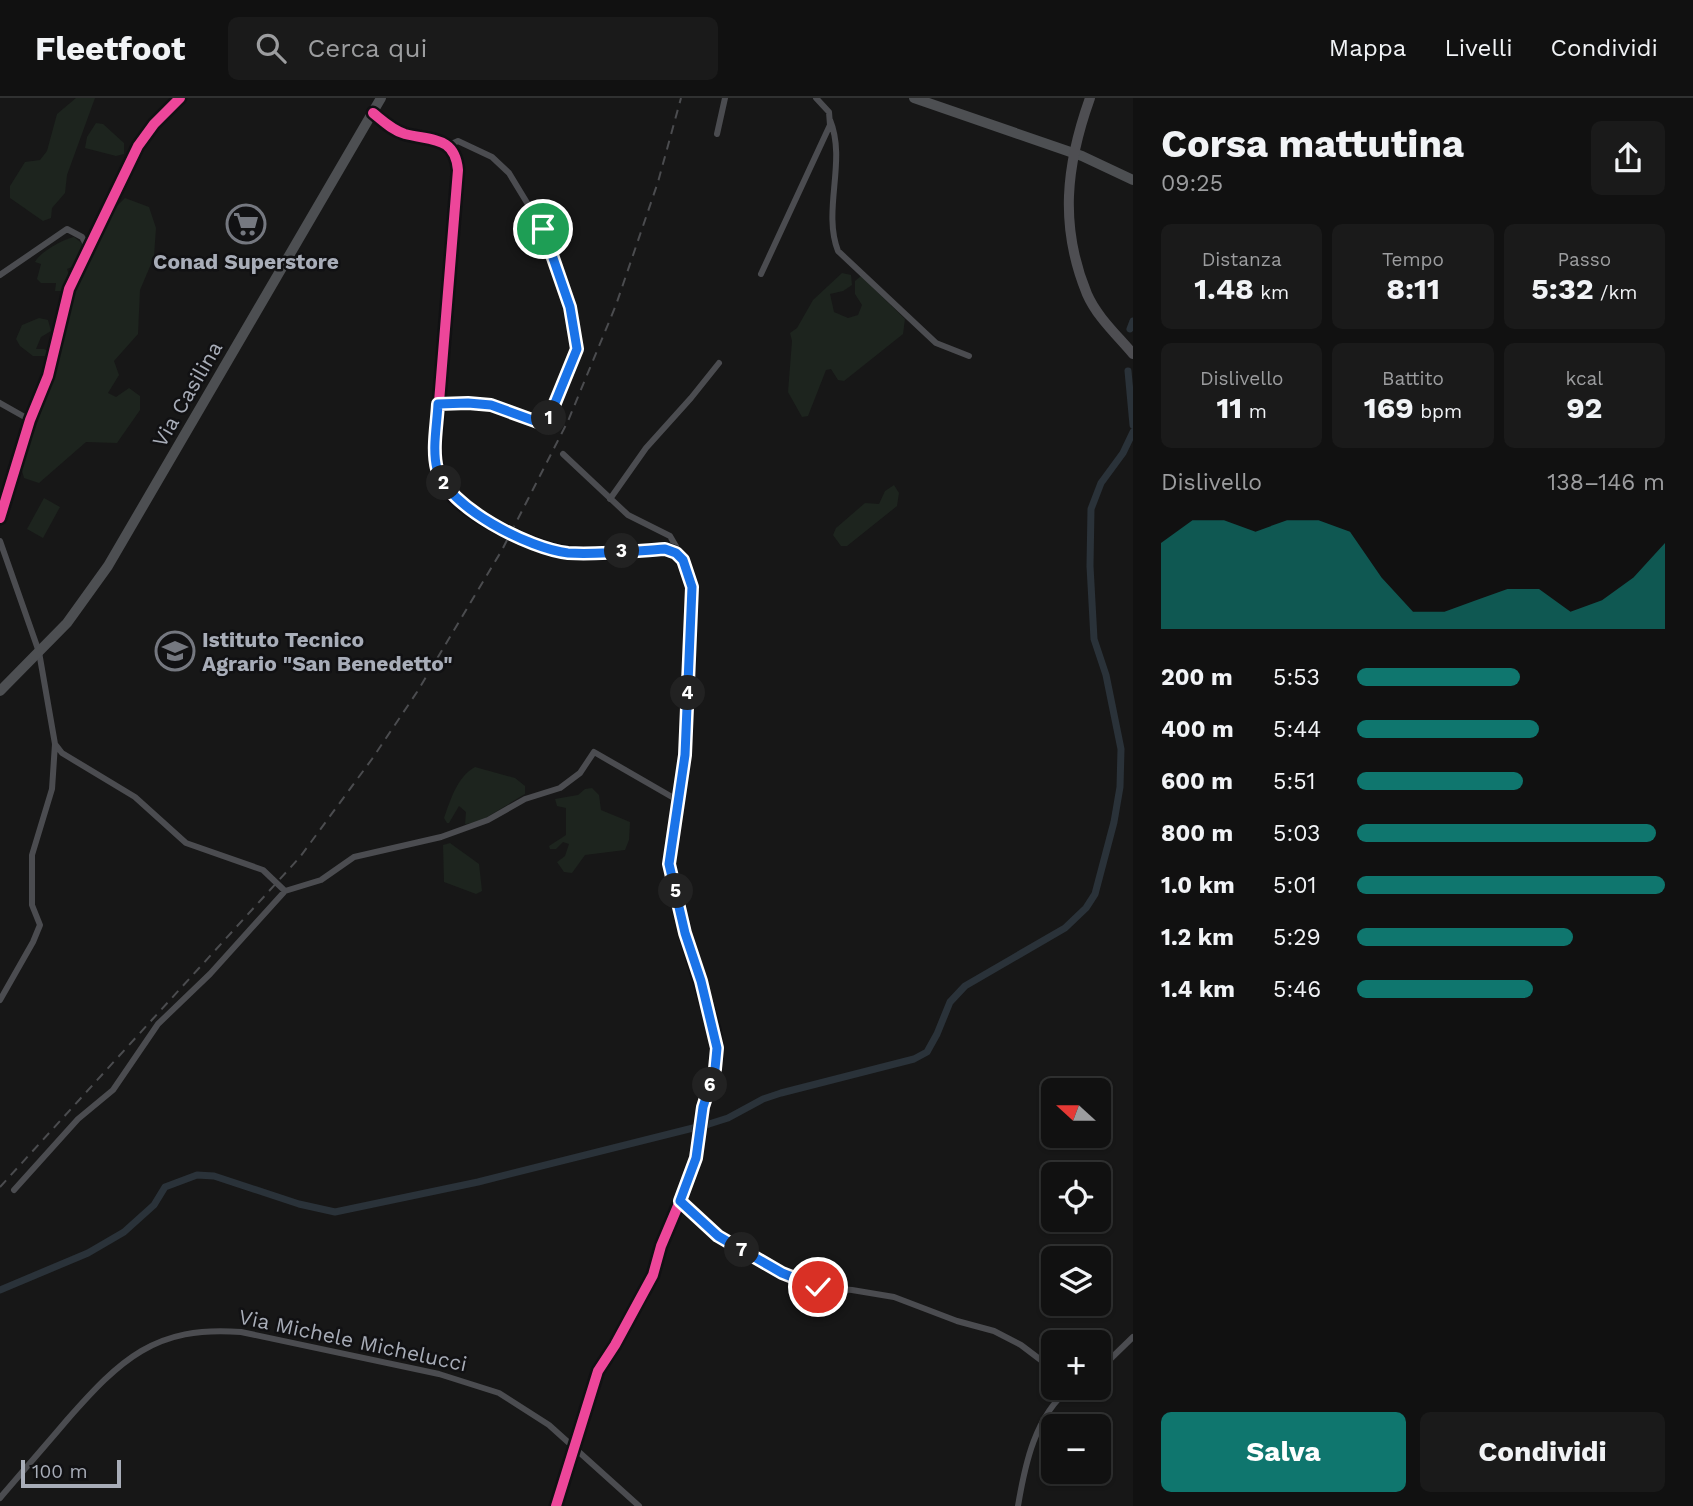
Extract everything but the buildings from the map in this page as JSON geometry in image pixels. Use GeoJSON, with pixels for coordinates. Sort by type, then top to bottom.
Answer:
{"type":"FeatureCollection","features":[{"type":"Feature","properties":{"kind":"highway"},"geometry":{"type":"LineString","coordinates":[[1090,98],[1073,150],[1069,177],[1071,230],[1088,294],[1102,319],[1132,352]]}},
{"type":"Feature","properties":{"kind":"main road","name":"Via Casilina"},"geometry":{"type":"LineString","coordinates":[[0,691],[68,622],[108,566],[381,98]]}},
{"type":"Feature","properties":{"kind":"main road"},"geometry":{"type":"LineString","coordinates":[[914,98],[1064,149],[1133,180]]}},
{"type":"Feature","properties":{"kind":"street"},"geometry":{"type":"LineString","coordinates":[[0,518],[30,420],[48,376],[69,289],[138,146],[154,124],[180,98]]}},
{"type":"Feature","properties":{"kind":"street"},"geometry":{"type":"LineString","coordinates":[[717,134],[725,98]]}},
{"type":"Feature","properties":{"kind":"street"},"geometry":{"type":"LineString","coordinates":[[761,274],[830,125],[829,112],[817,98]]}},
{"type":"Feature","properties":{"kind":"street"},"geometry":{"type":"LineString","coordinates":[[373,113],[393,129],[431,138],[447,146],[457,157],[435,452],[437,470],[448,492],[464,507],[542,548],[568,553],[659,549],[676,553],[683,560]]}},
{"type":"Feature","properties":{"kind":"street"},"geometry":{"type":"LineString","coordinates":[[830,120],[836,144],[834,212],[838,251],[936,343],[969,356]]}},
{"type":"Feature","properties":{"kind":"street"},"geometry":{"type":"LineString","coordinates":[[438,404],[491,405],[546,425],[577,349],[570,307],[543,229],[528,202],[509,173],[492,157],[458,141],[447,146]]}},
{"type":"Feature","properties":{"kind":"street"},"geometry":{"type":"LineString","coordinates":[[0,275],[67,229],[82,237],[88,248]]}},
{"type":"Feature","properties":{"kind":"street"},"geometry":{"type":"LineString","coordinates":[[610,499],[646,449],[719,363]]}},
{"type":"Feature","properties":{"kind":"street"},"geometry":{"type":"LineString","coordinates":[[0,403],[30,420]]}},
{"type":"Feature","properties":{"kind":"street"},"geometry":{"type":"LineString","coordinates":[[556,1506],[598,1371],[653,1275],[661,1246],[696,1158],[703,1107],[715,1069],[717,1048],[669,864],[685,755],[692,587],[683,560],[670,536],[628,515],[563,454]]}},
{"type":"Feature","properties":{"kind":"street"},"geometry":{"type":"LineString","coordinates":[[659,549],[663,532]]}},
{"type":"Feature","properties":{"kind":"street"},"geometry":{"type":"LineString","coordinates":[[0,541],[39,652],[55,744],[52,789],[32,855],[32,905],[40,925],[0,1000]]}},
{"type":"Feature","properties":{"kind":"street"},"geometry":{"type":"LineString","coordinates":[[55,744],[62,753],[135,797],[186,843],[258,867],[283,888]]}},
{"type":"Feature","properties":{"kind":"street"},"geometry":{"type":"LineString","coordinates":[[14,1190],[78,1119],[113,1090],[158,1024],[210,974],[283,888],[321,880],[354,857],[441,837],[488,820],[525,799],[560,788],[580,773],[594,752],[679,801]]}},
{"type":"Feature","properties":{"kind":"street"},"geometry":{"type":"LineString","coordinates":[[680,1201],[718,1236],[782,1273],[818,1287],[894,1297],[957,1321],[993,1331],[1021,1345],[1041,1360]]}},
{"type":"Feature","properties":{"kind":"street","name":"Via Michele Michelucci"},"geometry":{"type":"LineString","coordinates":[[0,1498],[114,1369],[139,1351],[167,1339],[196,1332],[241,1332],[475,1384],[518,1404],[549,1425],[639,1506]]}},
{"type":"Feature","properties":{"kind":"street"},"geometry":{"type":"LineString","coordinates":[[1111,1358],[1133,1337]]}},
{"type":"Feature","properties":{"kind":"street"},"geometry":{"type":"LineString","coordinates":[[1018,1506],[1023,1478],[1038,1430],[1058,1400]]}},
{"type":"Feature","properties":{"kind":"shaded area"},"geometry":{"type":"Polygon","coordinates":[[[76,98],[95,98],[67,175],[65,193],[52,208],[51,218],[43,221],[10,198],[10,186],[25,162],[40,160],[47,151],[57,114],[76,98]]]}},
{"type":"Feature","properties":{"kind":"shaded area"},"geometry":{"type":"Polygon","coordinates":[[[96,123],[103,124],[124,143],[124,154],[116,156],[85,148],[87,137],[96,123]]]}},
{"type":"Feature","properties":{"kind":"shaded area"},"geometry":{"type":"Polygon","coordinates":[[[125,198],[149,207],[156,228],[154,257],[140,290],[138,334],[114,361],[119,375],[108,393],[116,397],[129,388],[140,396],[140,410],[117,443],[86,442],[39,483],[24,478],[21,467],[56,371],[71,299],[107,216],[125,198]]]}},
{"type":"Feature","properties":{"kind":"shaded area"},"geometry":{"type":"Polygon","coordinates":[[[74,237],[83,244],[83,252],[72,267],[67,269],[69,275],[65,291],[55,291],[56,283],[41,283],[37,279],[41,264],[35,262],[52,246],[74,237]]]}},
{"type":"Feature","properties":{"kind":"shaded area"},"geometry":{"type":"Polygon","coordinates":[[[842,273],[851,275],[852,285],[843,291],[830,294],[834,312],[848,318],[858,315],[862,305],[855,294],[855,281],[861,276],[905,319],[903,334],[844,381],[838,380],[831,369],[826,370],[808,416],[802,417],[788,392],[792,341],[790,333],[797,328],[813,300],[842,273]]]}},
{"type":"Feature","properties":{"kind":"shaded area"},"geometry":{"type":"Polygon","coordinates":[[[39,318],[48,320],[51,331],[41,337],[36,349],[48,351],[45,356],[33,356],[20,346],[16,339],[22,325],[39,318]]]}},
{"type":"Feature","properties":{"kind":"shaded area"},"geometry":{"type":"Polygon","coordinates":[[[894,485],[899,493],[897,506],[847,546],[841,546],[833,535],[836,528],[865,503],[879,504],[885,491],[894,485]]]}},
{"type":"Feature","properties":{"kind":"shaded area"},"geometry":{"type":"Polygon","coordinates":[[[44,498],[60,507],[43,538],[27,529],[44,498]]]}},
{"type":"Feature","properties":{"kind":"shaded area"},"geometry":{"type":"Polygon","coordinates":[[[475,767],[515,778],[525,786],[525,794],[479,822],[465,824],[466,812],[459,806],[447,823],[444,818],[455,789],[475,767]]]}},
{"type":"Feature","properties":{"kind":"shaded area"},"geometry":{"type":"Polygon","coordinates":[[[592,788],[599,795],[601,810],[630,822],[629,840],[625,850],[585,855],[572,873],[564,872],[557,862],[565,856],[569,844],[563,842],[556,849],[550,849],[549,846],[566,835],[566,808],[557,806],[555,799],[578,795],[585,789],[592,788]]]}},
{"type":"Feature","properties":{"kind":"shaded area"},"geometry":{"type":"Polygon","coordinates":[[[450,843],[479,864],[482,891],[476,894],[444,882],[443,845],[450,843]]]}},
{"type":"Feature","properties":{"kind":"waterway"},"geometry":{"type":"LineString","coordinates":[[1130,329],[1133,321]]}},
{"type":"Feature","properties":{"kind":"waterway"},"geometry":{"type":"LineString","coordinates":[[1128,371],[1133,425]]}},
{"type":"Feature","properties":{"kind":"waterway"},"geometry":{"type":"LineString","coordinates":[[0,1290],[88,1253],[124,1232],[154,1205],[165,1187],[197,1175],[214,1176],[299,1204],[335,1212],[478,1182],[709,1124],[781,1093],[914,1059],[927,1052],[950,1002],[965,986],[1065,928],[1086,908],[1095,894],[1114,822],[1120,787],[1121,749],[1106,675],[1094,639],[1090,566],[1091,509],[1101,483],[1123,453],[1133,432]]}},
{"type":"Feature","properties":{"kind":"railway"},"geometry":{"type":"LineString","coordinates":[[0,1187],[300,857],[417,692],[502,550],[568,421],[616,305],[658,182],[681,98]]}},
{"type":"Feature","properties":{"kind":"cycle path"},"geometry":{"type":"LineString","coordinates":[[0,518],[30,420],[48,376],[69,289],[138,146],[154,124],[180,98]]}},
{"type":"Feature","properties":{"kind":"cycle path"},"geometry":{"type":"LineString","coordinates":[[373,113],[400,132],[440,142],[452,151],[456,159],[458,170],[435,451],[443,483],[458,501],[486,521],[554,550],[591,553],[665,549],[676,553],[683,560],[692,587],[685,755],[669,864],[685,933],[714,1029],[717,1048],[715,1069],[703,1107],[696,1158],[661,1246],[653,1275],[598,1371],[556,1506]]}},
{"type":"Feature","properties":{"kind":"place","name":"Conad Superstore"},"geometry":{"type":"Point","coordinates":[246,224]}},
{"type":"Feature","properties":{"kind":"place","name":"Istituto Tecnico Agrario \"San Benedetto\""},"geometry":{"type":"Point","coordinates":[175,651]}},
{"type":"Feature","properties":{"kind":"route"},"geometry":{"type":"LineString","coordinates":[[543,229],[570,307],[577,349],[546,425],[491,405],[438,404],[435,452],[437,470],[448,492],[464,507],[542,548],[568,553],[665,549],[676,553],[683,560],[692,587],[691,625],[685,755],[669,864],[717,1048],[715,1069],[703,1107],[696,1158],[680,1201],[718,1236],[782,1273],[818,1287]]}}]}
